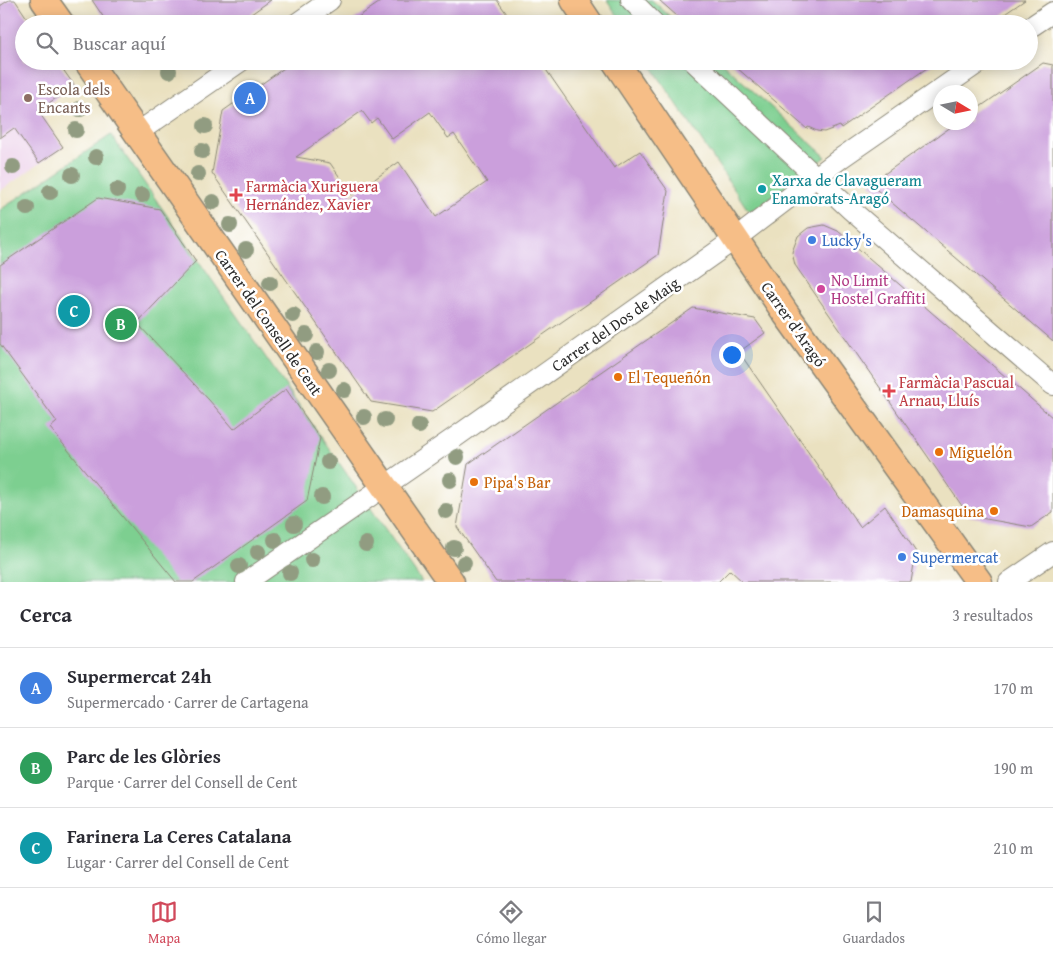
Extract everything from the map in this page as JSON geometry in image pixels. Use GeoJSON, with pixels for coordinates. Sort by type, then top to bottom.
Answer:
{"type":"FeatureCollection","features":[{"type":"Feature","properties":{"kind":"main road"},"geometry":{"type":"LineString","coordinates":[[44,0],[55,15]]}},
{"type":"Feature","properties":{"kind":"main road"},"geometry":{"type":"LineString","coordinates":[[574,0],[584,15]]}},
{"type":"Feature","properties":{"kind":"main road","name":"Carrer del Consell de Cent"},"geometry":{"type":"LineString","coordinates":[[93,70],[451,582]]}},
{"type":"Feature","properties":{"kind":"main road","name":"Carrer d'Aragó"},"geometry":{"type":"LineString","coordinates":[[621,70],[786,314],[979,582]]}},
{"type":"Feature","properties":{"kind":"street"},"geometry":{"type":"LineString","coordinates":[[309,15],[330,0]]}},
{"type":"Feature","properties":{"kind":"street"},"geometry":{"type":"LineString","coordinates":[[631,0],[646,15]]}},
{"type":"Feature","properties":{"kind":"street"},"geometry":{"type":"LineString","coordinates":[[1038,22],[1053,12]]}},
{"type":"Feature","properties":{"kind":"street"},"geometry":{"type":"LineString","coordinates":[[137,133],[228,70]]}},
{"type":"Feature","properties":{"kind":"street"},"geometry":{"type":"LineString","coordinates":[[702,70],[851,210],[1053,385]]}},
{"type":"Feature","properties":{"kind":"street","name":"Carrer del Dos de Maig"},"geometry":{"type":"LineString","coordinates":[[246,582],[736,239],[841,158],[968,70]]}},
{"type":"Feature","properties":{"kind":"street"},"geometry":{"type":"LineString","coordinates":[[1009,582],[1053,552]]}},
{"type":"Feature","properties":{"kind":"shaded area","name":"Escola dels Encants"},"geometry":{"type":"Polygon","coordinates":[[[0,0],[15,0],[25,15],[15,15],[15,70],[63,70],[74,85],[38,111],[63,147],[0,191],[0,0]]]}},
{"type":"Feature","properties":{"kind":"green space"},"geometry":{"type":"Polygon","coordinates":[[[607,0],[652,0],[668,15],[617,15],[607,0]]]}},
{"type":"Feature","properties":{"kind":"green space"},"geometry":{"type":"Polygon","coordinates":[[[654,70],[730,70],[826,157],[750,213],[654,70]]]}},
{"type":"Feature","properties":{"kind":"green space"},"geometry":{"type":"Polygon","coordinates":[[[111,135],[422,582],[0,582],[0,210],[111,135]]]}},
{"type":"Feature","properties":{"kind":"building","name":"Escola dels Encants"},"geometry":{"type":"Polygon","coordinates":[[[9,0],[15,0],[25,15],[15,15],[15,70],[63,70],[74,85],[38,111],[63,147],[39,163],[14,128],[0,138],[0,6],[9,0]]]}},
{"type":"Feature","properties":{"kind":"building"},"geometry":{"type":"Polygon","coordinates":[[[92,0],[271,0],[250,15],[102,15],[92,0]]]}},
{"type":"Feature","properties":{"kind":"building"},"geometry":{"type":"Polygon","coordinates":[[[383,0],[497,0],[508,15],[361,15],[383,0]]]}},
{"type":"Feature","properties":{"kind":"building"},"geometry":{"type":"Polygon","coordinates":[[[659,0],[1025,0],[1003,15],[676,15],[659,0]]]}},
{"type":"Feature","properties":{"kind":"building"},"geometry":{"type":"Polygon","coordinates":[[[1043,63],[1053,65],[1053,341],[870,184],[947,130],[978,130],[978,108],[1033,70],[1038,70],[1038,66],[1043,63]]]}},
{"type":"Feature","properties":{"kind":"building"},"geometry":{"type":"Polygon","coordinates":[[[281,70],[546,70],[614,168],[640,151],[668,191],[658,255],[432,412],[371,402],[212,173],[223,111],[281,70]],[[362,111],[296,157],[330,163],[352,195],[399,162],[436,217],[487,182],[454,134],[448,138],[430,112],[392,139],[377,118],[371,123],[362,111]]]}},
{"type":"Feature","properties":{"kind":"building"},"geometry":{"type":"Polygon","coordinates":[[[739,70],[924,70],[841,128],[840,126],[824,132],[808,127],[807,129],[739,70]]]}},
{"type":"Feature","properties":{"kind":"building"},"geometry":{"type":"Polygon","coordinates":[[[98,198],[160,209],[196,261],[137,323],[234,429],[286,389],[320,438],[307,501],[193,582],[176,582],[50,428],[57,422],[0,344],[0,265],[98,198]]]}},
{"type":"Feature","properties":{"kind":"building"},"geometry":{"type":"Polygon","coordinates":[[[824,225],[838,231],[1053,418],[1053,512],[1031,527],[969,516],[795,265],[792,252],[798,236],[808,228],[824,225]]]}},
{"type":"Feature","properties":{"kind":"building"},"geometry":{"type":"Polygon","coordinates":[[[693,308],[755,319],[765,333],[739,352],[860,527],[885,506],[916,552],[911,582],[743,582],[730,570],[718,582],[496,582],[457,527],[468,464],[693,308]]]}},
{"type":"Feature","properties":{"kind":"place","name":"Escola dels Encants"},"geometry":{"type":"Point","coordinates":[28,98]}},
{"type":"Feature","properties":{"kind":"place","name":"Supermercat 24h"},"geometry":{"type":"Point","coordinates":[250,98]}},
{"type":"Feature","properties":{"kind":"place","name":"Xarxa de Clavagueram Enamorats-Aragó"},"geometry":{"type":"Point","coordinates":[762,189]}},
{"type":"Feature","properties":{"kind":"place","name":"Farmàcia Xuriguera Hernández, Xavier"},"geometry":{"type":"Point","coordinates":[236,195]}},
{"type":"Feature","properties":{"kind":"place","name":"Lucky's"},"geometry":{"type":"Point","coordinates":[812,240]}},
{"type":"Feature","properties":{"kind":"place","name":"No Limit Hostel Graffiti"},"geometry":{"type":"Point","coordinates":[821,289]}},
{"type":"Feature","properties":{"kind":"place","name":"Farinera La Ceres Catalana"},"geometry":{"type":"Point","coordinates":[74,311]}},
{"type":"Feature","properties":{"kind":"place","name":"Parc de les Glòries"},"geometry":{"type":"Point","coordinates":[121,324]}},
{"type":"Feature","properties":{"kind":"place","name":"El Tequeñón"},"geometry":{"type":"Point","coordinates":[618,377]}},
{"type":"Feature","properties":{"kind":"place","name":"Farmàcia Pascual Arnau, Lluís"},"geometry":{"type":"Point","coordinates":[889,391]}},
{"type":"Feature","properties":{"kind":"place","name":"Miguelón"},"geometry":{"type":"Point","coordinates":[939,452]}},
{"type":"Feature","properties":{"kind":"place","name":"Pipa's Bar"},"geometry":{"type":"Point","coordinates":[474,482]}},
{"type":"Feature","properties":{"kind":"place","name":"Damasquina"},"geometry":{"type":"Point","coordinates":[994,511]}},
{"type":"Feature","properties":{"kind":"place","name":"Supermercat"},"geometry":{"type":"Point","coordinates":[902,557]}}]}
